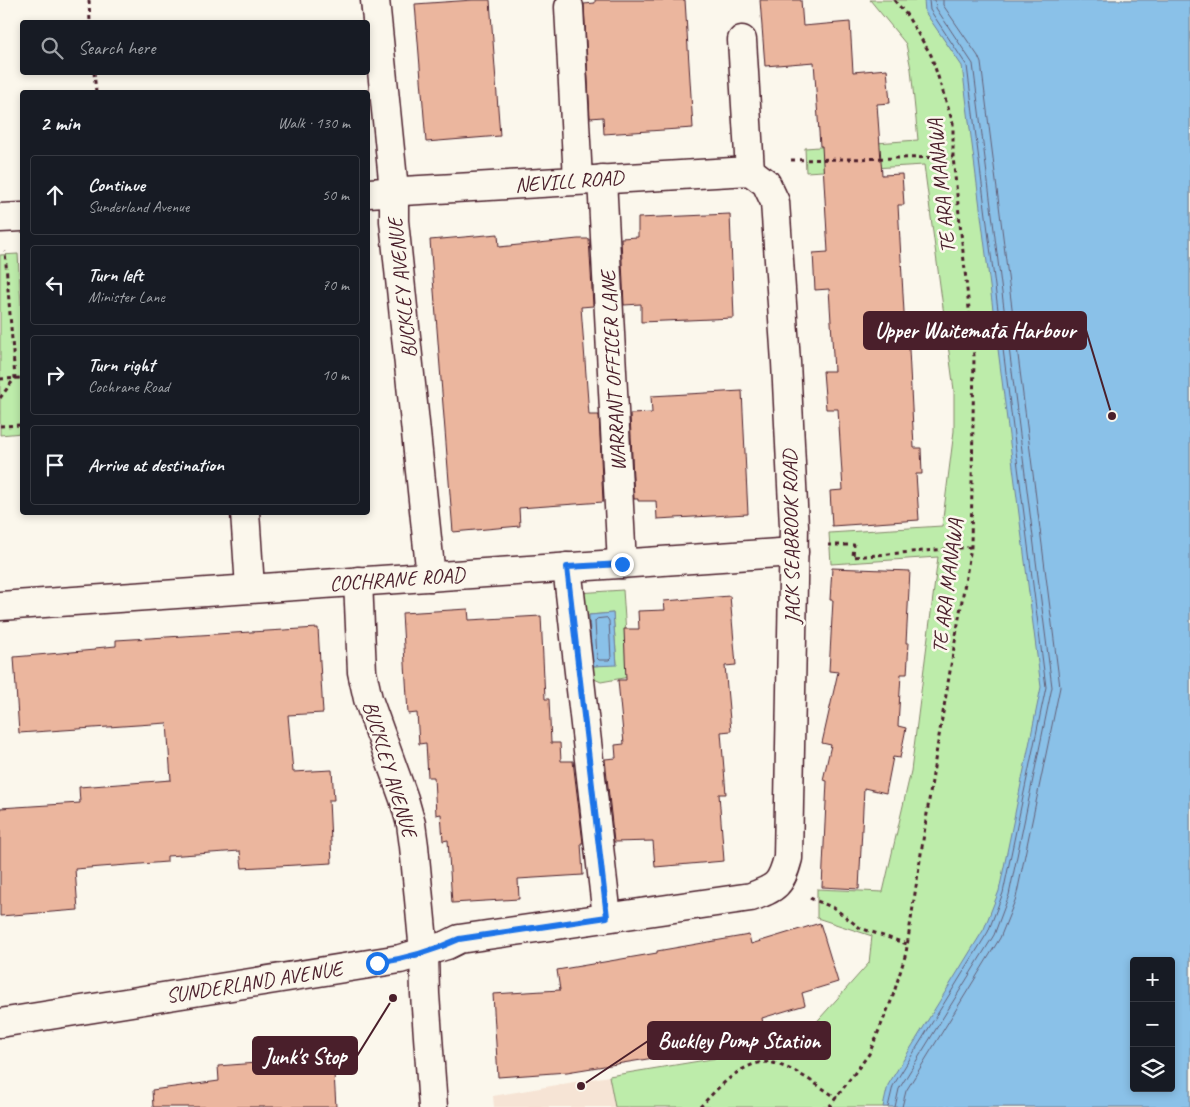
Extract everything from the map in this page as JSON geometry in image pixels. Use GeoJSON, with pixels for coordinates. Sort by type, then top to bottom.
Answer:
{"type":"FeatureCollection","features":[{"type":"Feature","properties":{"kind":"street","name":"BUCKLEY AVENUE"},"geometry":{"type":"LineString","coordinates":[[375,0],[381,192],[394,221],[431,577]]}},
{"type":"Feature","properties":{"kind":"street","name":"WARRANT OFFICER LANE"},"geometry":{"type":"LineString","coordinates":[[569,7],[590,179],[622,564]]}},
{"type":"Feature","properties":{"kind":"street","name":"JACK SEABROOK ROAD"},"geometry":{"type":"LineString","coordinates":[[742,40],[758,177],[775,202],[786,362],[794,526],[788,858],[785,870],[778,883],[771,890]]}},
{"type":"Feature","properties":{"kind":"street","name":"NEVILL ROAD"},"geometry":{"type":"LineString","coordinates":[[381,192],[590,179],[758,177]]}},
{"type":"Feature","properties":{"kind":"street"},"geometry":{"type":"LineString","coordinates":[[0,218],[20,217]]}},
{"type":"Feature","properties":{"kind":"street"},"geometry":{"type":"LineString","coordinates":[[245,515],[250,588]]}},
{"type":"Feature","properties":{"kind":"street","name":"COCHRANE ROAD"},"geometry":{"type":"LineString","coordinates":[[0,606],[794,552]]}},
{"type":"Feature","properties":{"kind":"street"},"geometry":{"type":"LineString","coordinates":[[567,567],[607,917]]}},
{"type":"Feature","properties":{"kind":"street","name":"BUCKLEY AVENUE"},"geometry":{"type":"LineString","coordinates":[[358,582],[362,672],[368,699],[404,799],[411,824],[424,952],[425,994],[434,1107]]}},
{"type":"Feature","properties":{"kind":"street","name":"SUNDERLAND AVENUE"},"geometry":{"type":"LineString","coordinates":[[0,1023],[400,959],[459,939],[751,897],[771,890]]}},
{"type":"Feature","properties":{"kind":"path"},"geometry":{"type":"LineString","coordinates":[[89,0],[90,20]]}},
{"type":"Feature","properties":{"kind":"path","name":"TE ARA MANAWA"},"geometry":{"type":"LineString","coordinates":[[829,1107],[869,1054],[892,999],[906,953],[936,754],[971,548],[974,356],[953,156],[953,123],[931,55],[906,14],[894,0]]}},
{"type":"Feature","properties":{"kind":"path"},"geometry":{"type":"LineString","coordinates":[[94,75],[96,90]]}},
{"type":"Feature","properties":{"kind":"path"},"geometry":{"type":"LineString","coordinates":[[790,160],[953,156]]}},
{"type":"Feature","properties":{"kind":"path"},"geometry":{"type":"LineString","coordinates":[[0,398],[15,378],[5,251]]}},
{"type":"Feature","properties":{"kind":"path"},"geometry":{"type":"LineString","coordinates":[[0,379],[20,378]]}},
{"type":"Feature","properties":{"kind":"path"},"geometry":{"type":"LineString","coordinates":[[0,426],[20,425]]}},
{"type":"Feature","properties":{"kind":"path"},"geometry":{"type":"LineString","coordinates":[[828,545],[854,545],[853,557],[971,548]]}},
{"type":"Feature","properties":{"kind":"path"},"geometry":{"type":"LineString","coordinates":[[810,898],[834,908],[860,928],[907,944]]}},
{"type":"Feature","properties":{"kind":"path"},"geometry":{"type":"LineString","coordinates":[[700,1107],[718,1087],[742,1069],[759,1064],[772,1063],[803,1076],[837,1098]]}},
{"type":"Feature","properties":{"kind":"shaded area"},"geometry":{"type":"Polygon","coordinates":[[[609,1076],[615,1107],[494,1107],[493,1096],[609,1076]]]}},
{"type":"Feature","properties":{"kind":"green space"},"geometry":{"type":"Polygon","coordinates":[[[870,0],[1190,0],[1190,1107],[615,1107],[609,1076],[796,1045],[869,963],[872,936],[817,918],[817,889],[883,892],[911,771],[938,557],[831,564],[829,533],[942,526],[954,431],[954,390],[924,165],[806,172],[805,148],[918,140],[911,69],[906,44],[870,0]]]}},
{"type":"Feature","properties":{"kind":"green space"},"geometry":{"type":"Polygon","coordinates":[[[18,254],[20,288],[20,433],[0,435],[0,255],[18,254]]]}},
{"type":"Feature","properties":{"kind":"green space"},"geometry":{"type":"Polygon","coordinates":[[[623,590],[629,677],[601,682],[590,677],[583,638],[591,641],[593,666],[617,664],[613,613],[589,615],[590,630],[580,625],[578,593],[623,590]]]}},
{"type":"Feature","properties":{"kind":"water"},"geometry":{"type":"Polygon","coordinates":[[[924,0],[1190,0],[1190,1107],[883,1107],[888,1085],[984,929],[999,891],[1041,687],[962,66],[925,12],[924,0]]]}},
{"type":"Feature","properties":{"kind":"water"},"geometry":{"type":"Polygon","coordinates":[[[613,613],[617,665],[592,666],[589,615],[613,613]]]}},
{"type":"Feature","properties":{"kind":"building"},"geometry":{"type":"Polygon","coordinates":[[[490,0],[500,136],[426,142],[415,4],[490,0]]]}},
{"type":"Feature","properties":{"kind":"building"},"geometry":{"type":"Polygon","coordinates":[[[595,0],[685,0],[693,128],[604,134],[603,117],[590,118],[584,4],[595,3],[595,0]]]}},
{"type":"Feature","properties":{"kind":"building"},"geometry":{"type":"Polygon","coordinates":[[[760,0],[801,0],[803,26],[850,22],[853,72],[887,69],[890,103],[877,104],[882,175],[902,174],[904,205],[898,205],[905,330],[908,330],[914,448],[921,448],[922,474],[916,474],[919,520],[832,526],[830,491],[843,490],[838,409],[826,409],[823,371],[834,371],[829,289],[815,290],[813,253],[828,252],[822,146],[820,146],[814,62],[765,66],[760,0]]]}},
{"type":"Feature","properties":{"kind":"building"},"geometry":{"type":"Polygon","coordinates":[[[730,214],[734,318],[641,322],[641,304],[624,305],[621,238],[638,237],[638,218],[730,214]]]}},
{"type":"Feature","properties":{"kind":"building"},"geometry":{"type":"Polygon","coordinates":[[[498,234],[499,247],[589,239],[593,306],[581,307],[589,415],[599,415],[603,502],[519,508],[520,526],[453,532],[430,240],[498,234]]]}},
{"type":"Feature","properties":{"kind":"building"},"geometry":{"type":"Polygon","coordinates":[[[742,391],[748,514],[657,519],[656,501],[638,501],[638,499],[634,499],[630,414],[652,413],[651,396],[742,391]]]}},
{"type":"Feature","properties":{"kind":"building"},"geometry":{"type":"Polygon","coordinates":[[[832,568],[910,571],[906,643],[909,643],[907,674],[901,674],[898,726],[906,728],[900,758],[893,757],[886,793],[864,788],[859,889],[822,887],[827,781],[823,780],[831,745],[822,743],[838,672],[829,671],[833,600],[830,600],[832,568]]]}},
{"type":"Feature","properties":{"kind":"building"},"geometry":{"type":"Polygon","coordinates":[[[730,596],[736,665],[725,666],[731,731],[721,732],[726,794],[719,794],[724,861],[655,867],[653,841],[614,842],[605,759],[616,758],[615,745],[624,744],[618,680],[626,680],[624,629],[639,629],[638,611],[665,610],[664,601],[730,596]]]}},
{"type":"Feature","properties":{"kind":"building"},"geometry":{"type":"Polygon","coordinates":[[[468,609],[469,620],[541,616],[545,699],[549,699],[551,743],[560,743],[561,761],[573,761],[583,843],[581,843],[583,875],[518,879],[519,899],[452,903],[448,840],[443,841],[441,814],[436,815],[434,777],[428,777],[426,743],[419,744],[417,713],[408,714],[402,613],[468,609]]]}},
{"type":"Feature","properties":{"kind":"building"},"geometry":{"type":"Polygon","coordinates":[[[318,628],[323,713],[288,715],[293,772],[332,770],[334,800],[329,800],[332,863],[242,868],[240,851],[167,856],[167,862],[75,869],[78,910],[0,916],[0,808],[80,803],[79,787],[171,780],[167,723],[19,733],[14,657],[95,650],[95,648],[116,646],[116,640],[318,628]]]}},
{"type":"Feature","properties":{"kind":"building"},"geometry":{"type":"Polygon","coordinates":[[[820,923],[838,982],[802,993],[805,1005],[762,1018],[765,1037],[665,1053],[666,1056],[567,1072],[498,1077],[493,994],[560,990],[557,970],[749,935],[751,944],[820,923]]]}},
{"type":"Feature","properties":{"kind":"building"},"geometry":{"type":"Polygon","coordinates":[[[333,1057],[336,1107],[153,1107],[152,1090],[219,1081],[218,1066],[333,1057]]]}},
{"type":"Feature","properties":{"kind":"place","name":"Upper Waitematā Harbour"},"geometry":{"type":"Point","coordinates":[1112,416]}},
{"type":"Feature","properties":{"kind":"place","name":"Junk's Stop"},"geometry":{"type":"Point","coordinates":[393,998]}},
{"type":"Feature","properties":{"kind":"place","name":"Buckley Pump Station"},"geometry":{"type":"Point","coordinates":[581,1086]}},
{"type":"Feature","properties":{"kind":"route"},"geometry":{"type":"LineString","coordinates":[[377,963],[400,959],[447,945],[459,939],[607,917],[567,567],[622,564]]}}]}
